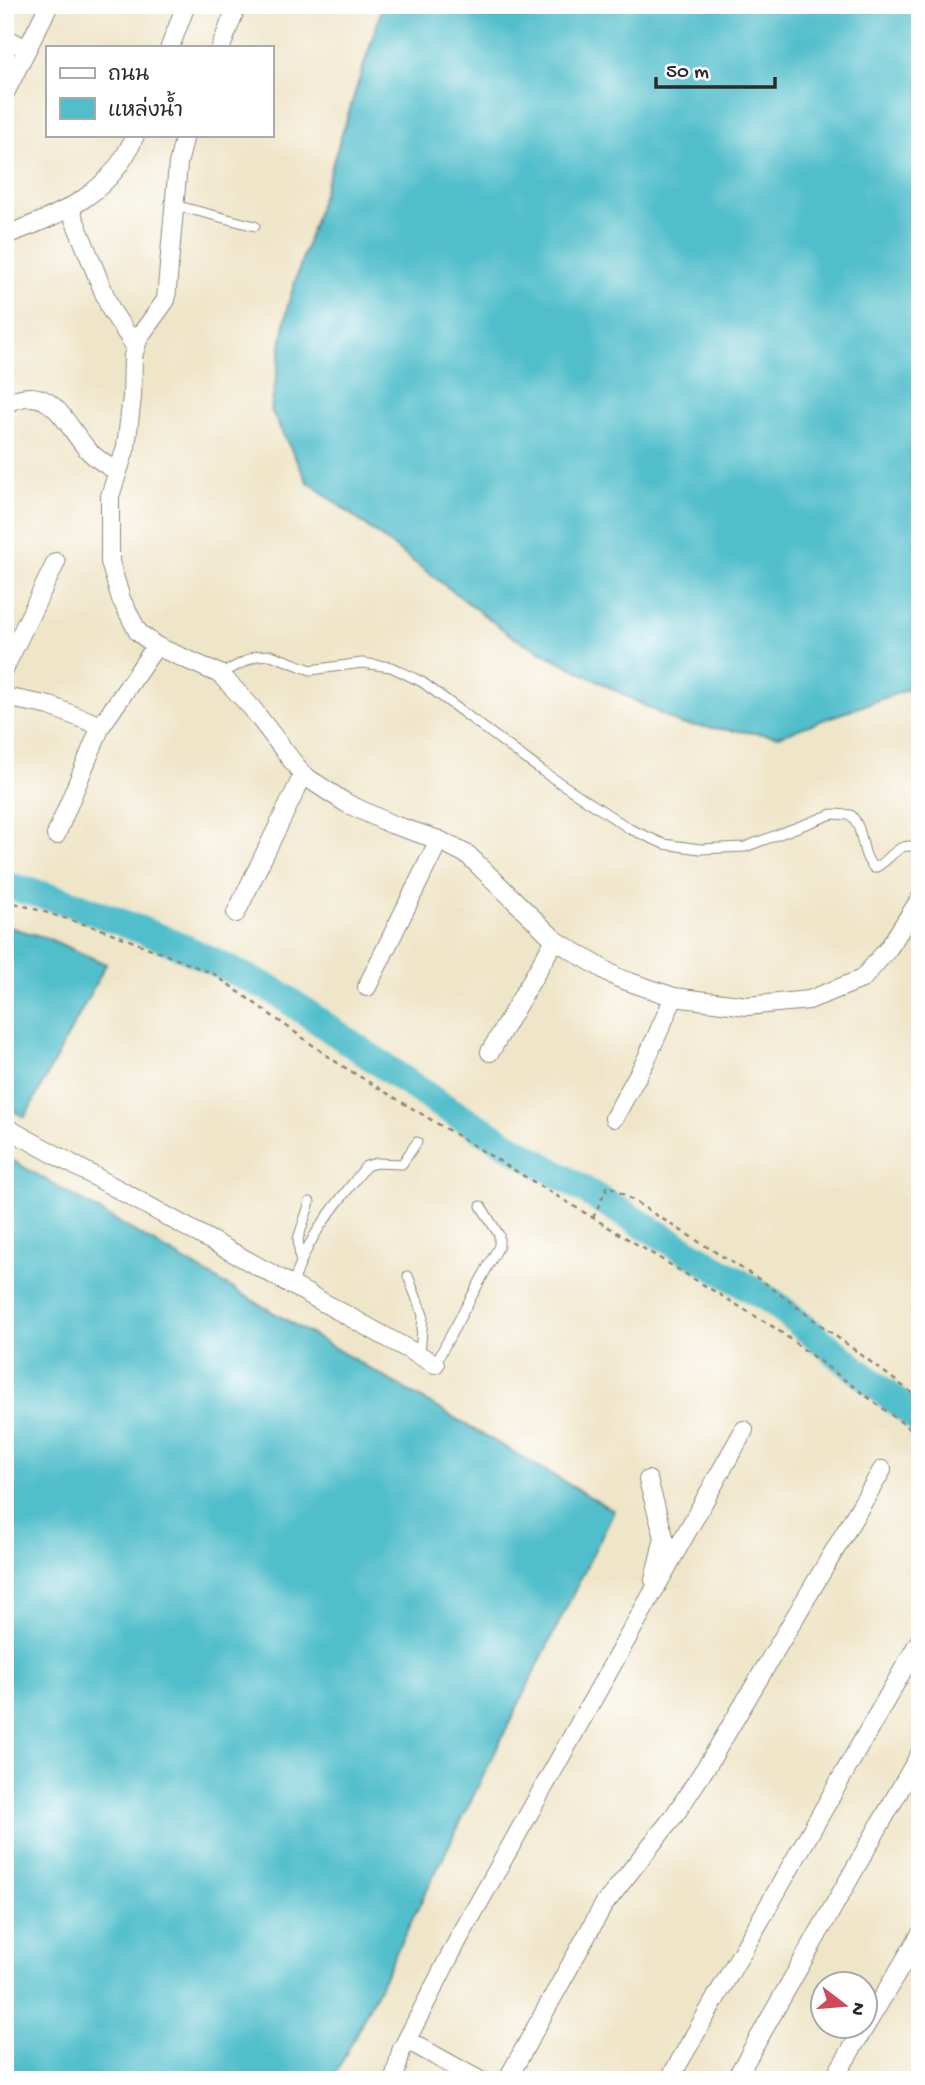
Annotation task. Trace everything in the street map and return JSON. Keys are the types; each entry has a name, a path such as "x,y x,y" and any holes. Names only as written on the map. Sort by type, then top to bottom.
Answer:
{"street":[{"path":"5,93 49,5"},
{"path":"170,46 186,5"},
{"path":"221,46 237,5"},
{"path":"5,38 27,49"},
{"path":"5,235 70,209 104,185 119,166 134,136"},
{"path":"185,136 174,205 166,300 135,346 126,447 110,496 110,562 121,599 138,632 156,646 220,674 251,707 303,775 358,808 391,824 439,840 468,855 555,940 618,978 674,997 747,1006 809,1000 862,979 888,949 920,899"},
{"path":"70,209 111,310 135,346"},
{"path":"5,404 25,397 48,403 71,424 85,447 97,459 118,472"},
{"path":"5,667 56,562"},
{"path":"56,835 101,726 156,646"},
{"path":"5,697 50,706 101,726"},
{"path":"236,913 303,775"},
{"path":"367,987 439,840"},
{"path":"490,1052 555,940"},
{"path":"614,1118 645,1062 674,997"},
{"path":"5,1127 428,1359"},
{"path":"394,2080 407,2040 458,1938 744,1430"},
{"path":"507,2080 603,1906 674,1816 710,1761 881,1470"},
{"path":"648,1480 664,1537 649,1600"},
{"path":"669,2080 920,1640"},
{"path":"735,2080 914,1776 920,1754"},
{"path":"832,2080 920,1935"},
{"path":"407,2040 479,2080"}],"lane":[{"path":"174,205 255,226"},
{"path":"220,674 256,656 271,655 311,670 362,663 391,667 422,682 542,771 630,829 664,844 700,849 745,847 832,814 851,815 860,824 868,863 874,868 881,866 899,848 915,846 920,849"},
{"path":"293,1285 300,1259 317,1228 366,1166 376,1163 402,1164 416,1142"},
{"path":"300,1259 298,1239 310,1202"},
{"path":"428,1359 499,1246 497,1230 481,1206"},
{"path":"408,1276 423,1315 428,1359"}],"path":[{"path":"5,900 104,930 214,974 339,1064 775,1328 920,1436"},
{"path":"593,1218 608,1185 765,1283 920,1399"}],"water":[{"path":"383,5 920,5 920,685 779,736 680,724 513,637 307,481 271,410 288,304"},
{"path":"5,926 47,938 106,964 25,1117 5,1107"},
{"path":"5,1156 614,1511 333,2080 5,2080"}],"waterway":[{"path":"5,885 68,902 170,941 275,991 436,1102 773,1302 920,1421"}]}
